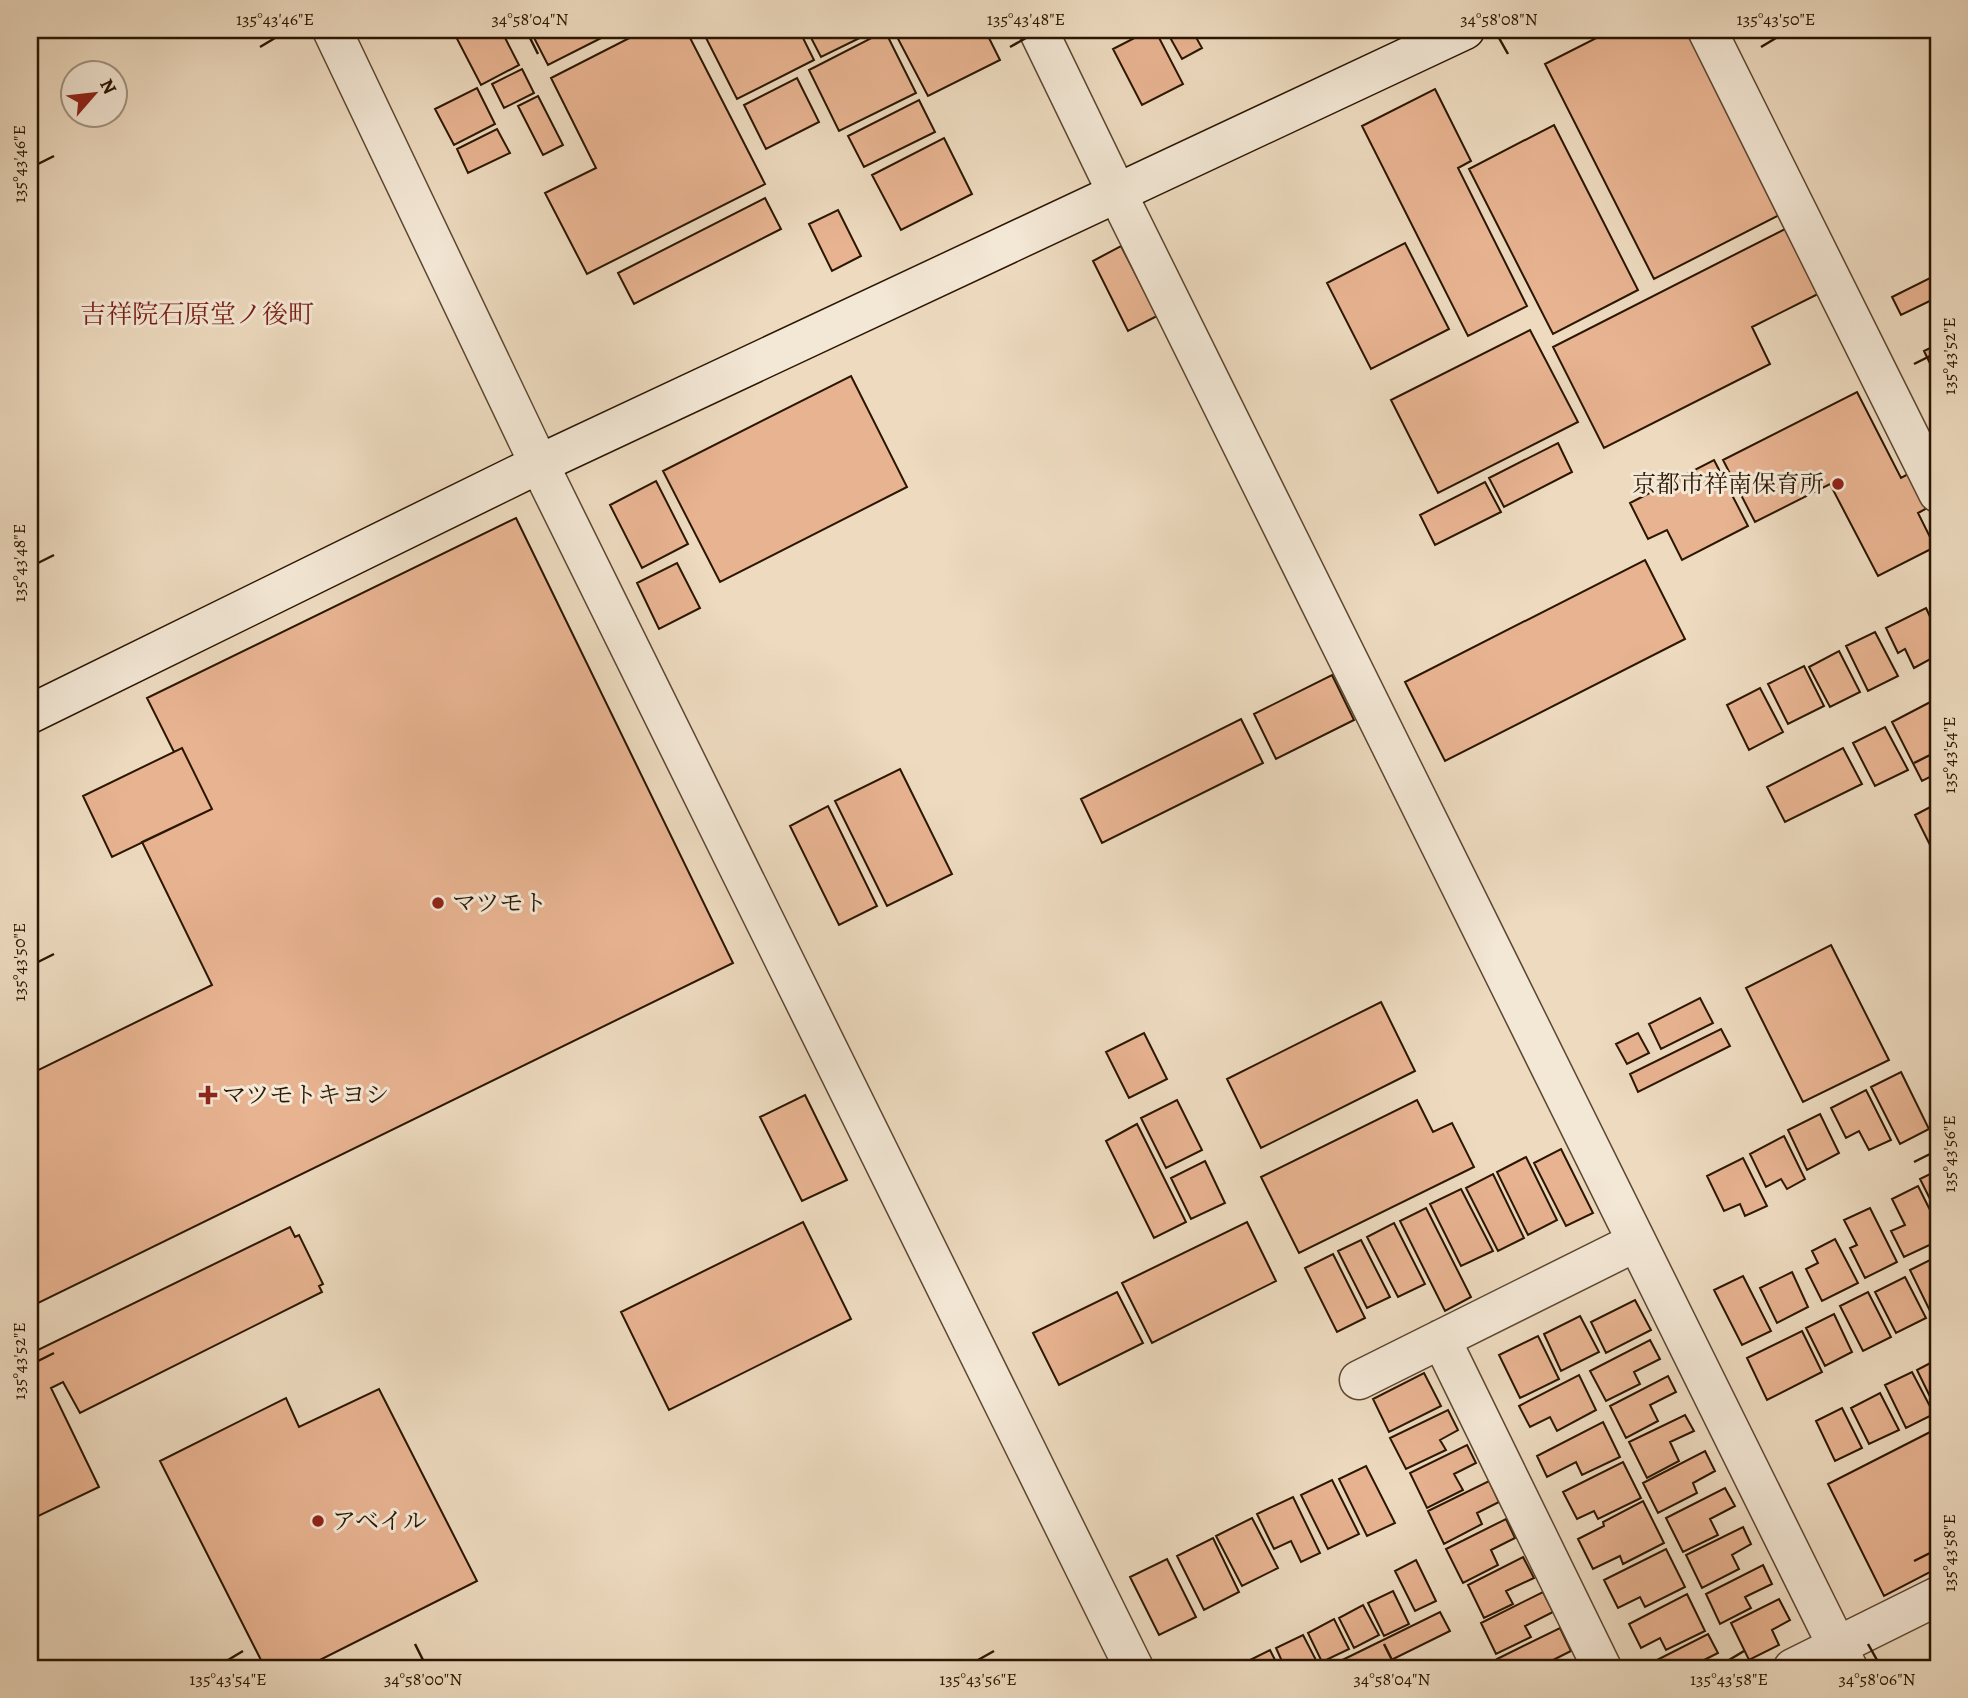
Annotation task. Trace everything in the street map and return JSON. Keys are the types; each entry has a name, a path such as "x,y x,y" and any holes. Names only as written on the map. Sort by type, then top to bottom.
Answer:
{"street":[{"path":"332,30 539,464 1134,1668"},
{"path":"1038,30 1842,1657"},
{"path":"30,714 539,464 1465,30"},
{"path":"1707,30 1938,493"},
{"path":"1359,1380 1636,1242"},
{"path":"1441,1339 1602,1668"},
{"path":"1793,1668 1842,1657 1938,1596"}],"building":[{"path":"460,30 501,30 519,65 481,85 454,33"},
{"path":"530,30 617,30 548,65"},
{"path":"645,30 686,30 765,184 587,274 545,193 596,168 551,78"},
{"path":"702,30 799,30 814,60 737,99"},
{"path":"807,30 876,30 821,57"},
{"path":"906,30 985,30 1000,60 928,96 896,35"},
{"path":"1155,30 1183,84 1142,105 1113,49"},
{"path":"1192,30 1202,48 1182,59 1167,32"},
{"path":"1612,30 1690,30 1783,213 1654,279 1545,64"},
{"path":"885,31 916,93 839,131 809,70"},
{"path":"522,69 534,93 504,108 492,84"},
{"path":"797,78 819,122 766,149 744,105"},
{"path":"477,88 495,124 454,145 435,109"},
{"path":"1435,89 1471,161 1458,168 1527,306 1468,336 1362,126"},
{"path":"538,96 563,145 543,155 518,106"},
{"path":"919,100 935,132 864,167 848,136"},
{"path":"1554,125 1638,290 1553,334 1469,169"},
{"path":"497,129 510,153 468,173 457,149"},
{"path":"944,138 972,194 901,230 872,175"},
{"path":"765,198 781,229 634,304 618,273"},
{"path":"838,210 861,256 832,271 809,224"},
{"path":"1785,229 1818,294 1752,327 1770,364 1604,448 1553,347"},
{"path":"1405,243 1449,329 1371,369 1327,283"},
{"path":"1121,246 1157,316 1128,331 1093,261"},
{"path":"1938,274 1938,297 1901,315 1892,297"},
{"path":"1530,330 1578,422 1438,493 1391,400"},
{"path":"1938,344 1938,380 1924,351"},
{"path":"851,376 907,487 720,582 663,471"},
{"path":"1857,392 1901,478 1912,472 1929,507 1918,513 1935,547 1878,576 1830,484 1755,522 1723,460"},
{"path":"1558,443 1572,472 1504,507 1489,478"},
{"path":"1714,460 1748,526 1682,560 1667,530 1648,539 1630,503"},
{"path":"656,481 688,544 642,568 610,505"},
{"path":"1485,482 1501,512 1435,545 1420,515"},
{"name":"マツモト","path":"516,518 733,963 30,1307 30,1074 212,985 142,842 212,809 182,748 174,752 147,698"},
{"path":"1645,560 1685,639 1445,761 1405,682"},
{"path":"677,563 700,608 659,629 637,583"},
{"path":"1938,598 1938,618 1930,602"},
{"path":"1926,608 1938,634 1938,655 1914,668 1905,649 1898,653 1886,628"},
{"path":"1875,632 1898,676 1868,691 1846,646"},
{"path":"1839,651 1860,692 1830,707 1809,667"},
{"path":"1804,666 1824,706 1788,724 1768,684"},
{"path":"1332,675 1354,720 1276,759 1254,714"},
{"path":"1760,688 1783,732 1749,750 1727,705"},
{"path":"1938,698 1938,773 1922,781 1892,722"},
{"path":"1241,719 1263,763 1102,843 1081,799"},
{"path":"1885,727 1908,770 1875,786 1853,743"},
{"path":"182,748 212,809 112,857 83,796"},
{"path":"1843,748 1862,784 1785,822 1767,787"},
{"path":"900,769 952,874 887,906 835,801"},
{"path":"1938,803 1938,861 1915,815"},
{"path":"828,806 877,906 839,925 790,826"},
{"path":"1831,945 1889,1060 1803,1102 1746,988"},
{"path":"1700,998 1713,1023 1661,1049 1649,1024"},
{"path":"1381,1002 1415,1071 1261,1148 1227,1079"},
{"path":"1721,1029 1730,1046 1638,1092 1630,1074"},
{"path":"1144,1033 1167,1079 1129,1098 1106,1052"},
{"path":"1638,1033 1649,1053 1627,1064 1616,1044"},
{"path":"1901,1072 1929,1129 1900,1144 1871,1087"},
{"path":"1866,1090 1891,1140 1869,1150 1859,1131 1846,1138 1831,1108"},
{"path":"805,1095 847,1180 802,1201 760,1117"},
{"path":"1177,1100 1202,1150 1166,1168 1141,1118"},
{"path":"1417,1100 1433,1132 1452,1123 1474,1167 1299,1253 1261,1177"},
{"path":"1820,1114 1839,1153 1807,1170 1788,1130"},
{"path":"1137,1124 1186,1222 1154,1238 1106,1141"},
{"path":"1784,1136 1805,1179 1787,1189 1781,1179 1766,1187 1750,1154"},
{"path":"1561,1149 1593,1213 1566,1226 1534,1163"},
{"path":"1526,1157 1557,1220 1528,1235 1497,1172"},
{"path":"1743,1158 1767,1206 1745,1216 1740,1204 1724,1211 1707,1176"},
{"path":"1205,1161 1225,1203 1191,1219 1171,1178"},
{"path":"1938,1170 1938,1215 1920,1179"},
{"path":"1493,1174 1524,1238 1498,1251 1466,1188"},
{"path":"1918,1186 1938,1226 1938,1241 1904,1257 1891,1231 1905,1225 1892,1199"},
{"path":"1461,1189 1493,1251 1461,1266 1430,1204"},
{"path":"1426,1208 1471,1297 1445,1311 1400,1221"},
{"path":"1870,1208 1897,1262 1865,1278 1850,1248 1857,1245 1844,1220"},
{"path":"803,1222 851,1319 669,1410 621,1312"},
{"path":"1247,1222 1276,1281 1152,1343 1122,1283"},
{"path":"1394,1223 1425,1284 1398,1297 1367,1237"},
{"path":"290,1227 295,1237 299,1235 323,1284 319,1286 322,1292 80,1413 63,1382 51,1388 99,1487 30,1520 30,1344 34,1352"},
{"path":"1835,1239 1858,1283 1822,1301 1806,1269 1818,1263 1812,1251"},
{"path":"1361,1240 1390,1297 1367,1308 1338,1251"},
{"path":"1333,1254 1365,1318 1337,1332 1305,1268"},
{"path":"1938,1256 1938,1310 1931,1313 1910,1270"},
{"path":"1792,1272 1808,1307 1777,1323 1760,1288"},
{"path":"1743,1276 1771,1331 1742,1345 1714,1290"},
{"path":"1905,1277 1926,1318 1896,1333 1875,1292"},
{"path":"1117,1292 1143,1343 1059,1385 1033,1333"},
{"path":"1868,1292 1891,1337 1863,1351 1840,1306"},
{"path":"1635,1300 1651,1330 1606,1353 1591,1322"},
{"path":"1834,1314 1852,1352 1825,1366 1806,1328"},
{"path":"1580,1316 1599,1352 1561,1371 1544,1334"},
{"path":"1802,1331 1822,1372 1767,1400 1747,1358"},
{"path":"1538,1336 1559,1379 1520,1398 1499,1355"},
{"path":"1650,1340 1660,1359 1634,1372 1640,1384 1606,1401 1590,1371"},
{"path":"1938,1359 1938,1413 1917,1370"},
{"path":"1912,1372 1934,1414 1906,1428 1885,1385"},
{"path":"1424,1373 1441,1406 1389,1432 1373,1399"},
{"path":"1579,1375 1596,1410 1557,1431 1550,1417 1530,1427 1519,1406"},
{"path":"1668,1376 1676,1392 1650,1405 1658,1421 1626,1438 1610,1406"},
{"name":"アベイル","path":"379,1389 477,1581 304,1668 265,1668 160,1461 286,1398 299,1427"},
{"path":"1880,1393 1899,1430 1869,1444 1851,1408"},
{"path":"1842,1408 1862,1448 1835,1461 1816,1421"},
{"path":"1448,1410 1458,1430 1440,1440 1446,1450 1406,1469 1390,1438"},
{"path":"1685,1415 1694,1431 1670,1442 1679,1461 1647,1478 1629,1442"},
{"path":"1603,1422 1620,1457 1582,1475 1576,1462 1547,1477 1537,1456"},
{"path":"1938,1428 1938,1568 1884,1596 1828,1484"},
{"path":"1467,1445 1476,1463 1454,1474 1463,1490 1427,1508 1410,1473"},
{"path":"1705,1451 1715,1471 1693,1483 1697,1493 1658,1513 1643,1483"},
{"path":"1623,1462 1641,1498 1598,1519 1594,1511 1577,1519 1563,1492"},
{"path":"1366,1466 1395,1523 1367,1536 1339,1479"},
{"path":"1332,1480 1359,1534 1328,1549 1301,1495"},
{"path":"1489,1481 1499,1502 1477,1513 1482,1524 1444,1544 1428,1511"},
{"path":"1725,1488 1735,1506 1710,1519 1718,1535 1683,1552 1666,1518"},
{"path":"1293,1497 1320,1553 1301,1562 1291,1541 1274,1549 1257,1514"},
{"path":"1643,1501 1664,1543 1623,1564 1620,1556 1593,1569 1578,1539"},
{"path":"1252,1518 1278,1568 1242,1586 1216,1536"},
{"path":"1506,1519 1515,1538 1491,1550 1498,1565 1463,1583 1446,1549"},
{"path":"1743,1527 1751,1544 1732,1555 1739,1569 1702,1588 1686,1555"},
{"path":"1213,1538 1239,1592 1204,1610 1177,1556"},
{"path":"1666,1549 1685,1587 1645,1607 1640,1597 1618,1608 1604,1580"},
{"path":"1523,1557 1534,1578 1506,1591 1513,1604 1484,1618 1468,1585"},
{"path":"1167,1559 1196,1617 1159,1635 1130,1577"},
{"path":"1416,1560 1436,1601 1415,1611 1395,1571"},
{"path":"1763,1565 1772,1584 1745,1597 1751,1608 1720,1624 1706,1594"},
{"path":"1393,1591 1409,1624 1384,1636 1368,1603"},
{"path":"1543,1592 1553,1612 1525,1626 1531,1637 1496,1654 1481,1623"},
{"path":"1687,1594 1705,1631 1666,1650 1660,1638 1641,1648 1629,1624"},
{"path":"1779,1599 1790,1620 1772,1630 1779,1645 1749,1660 1731,1623"},
{"path":"1363,1605 1379,1635 1354,1648 1339,1618"},
{"path":"1440,1612 1450,1631 1375,1668 1326,1668"},
{"path":"1334,1619 1349,1649 1322,1662 1308,1633"},
{"path":"1560,1628 1571,1651 1543,1665 1544,1668 1502,1668 1497,1659"},
{"path":"1708,1634 1718,1653 1700,1662 1703,1668 1659,1668 1655,1661"},
{"path":"1303,1635 1317,1662 1305,1668 1285,1668 1276,1648"},
{"path":"1270,1650 1279,1668 1249,1668 1246,1662"}],"place":[{"name":"京都市祥南保育所","path":"1838,484"},
{"name":"マツモト","path":"438,903"},
{"name":"マツモトキヨシ","path":"208,1095"},
{"name":"アベイル","path":"318,1521"}],"district":[{"name":"吉祥院石原堂ノ後町","path":"197,314"}]}
